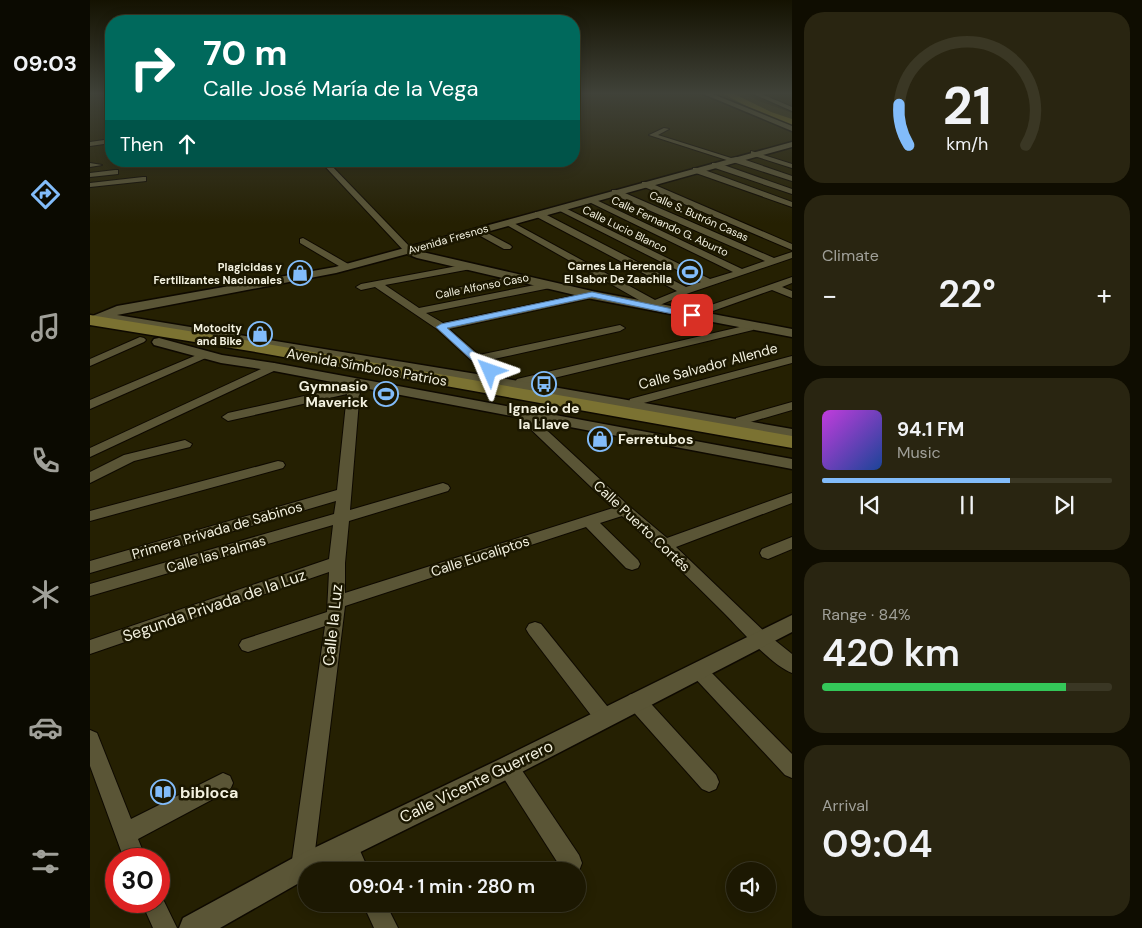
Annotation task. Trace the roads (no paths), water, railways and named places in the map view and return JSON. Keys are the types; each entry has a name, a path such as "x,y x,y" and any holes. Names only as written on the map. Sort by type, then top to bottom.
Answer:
{"main road":[{"name":"Avenida Símbolos Patrios","path":"92,321 149,341 219,349 792,452"},
{"name":"Avenida Símbolos Patrios","path":"92,321 243,341 792,442"}],"street":[{"path":"653,136 792,179"},
{"path":"90,144 105,142"},
{"name":"Avenida Fresnos","path":"92,321 121,309 347,267 792,144"},
{"path":"754,154 792,166"},
{"path":"715,165 792,192"},
{"path":"329,167 408,250 417,255 592,295 792,333"},
{"path":"696,170 792,205"},
{"path":"90,175 123,172"},
{"path":"90,185 143,179"},
{"path":"645,184 792,247"},
{"name":"Calle S. Butrón Casas","path":"615,192 774,261"},
{"name":"Calle Fernando G. Aburto","path":"589,200 742,272"},
{"name":"Calle Lucio Blanco","path":"558,208 710,283"},
{"path":"538,214 685,291"},
{"path":"507,223 652,305"},
{"path":"478,231 508,247"},
{"path":"303,241 347,267"},
{"path":"652,305 685,291 792,255"},
{"path":"360,287 468,267"},
{"path":"442,294 518,278"},
{"path":"692,315 792,280"},
{"path":"376,284 441,327 502,382"},
{"name":"Calle Alfonso Caso","path":"419,312 550,285"},
{"path":"773,287 792,295"},
{"path":"441,327 592,295"},
{"path":"519,385 521,382 749,328 750,325"},
{"path":"477,359 620,328"},
{"path":"90,363 149,341"},
{"name":"Avenida Símbolos Patrios","path":"149,341 221,359 274,367 356,386 792,464"},
{"name":"Avenida Símbolos Patrios","path":"243,341 502,382 792,434"},
{"path":"90,405 204,354"},
{"name":"Calle Salvador Allende","path":"634,405 634,402 792,359"},
{"path":"90,453 274,367"},
{"path":"228,417 356,386"},
{"name":"Calle la Luz","path":"303,862 336,609 337,563 356,386"},
{"path":"741,424 741,421 792,406"},
{"name":"Calle Puerto Cortés","path":"523,415 664,545 761,639 792,665"},
{"path":"90,478 129,458 185,444"},
{"path":"90,516 278,465"},
{"name":"Calle las Palmas","path":"90,590 442,488"},
{"name":"Primera Privada de Sabinos","path":"90,566 344,493"},
{"path":"664,545 792,498"},
{"name":"Calle Eucaliptos","path":"248,646 336,609 624,510"},
{"path":"589,521 632,564"},
{"path":"768,553 792,543"},
{"name":"Segunda Privada de la Luz","path":"90,647 337,563"},
{"name":"Calle Vicente Guerrero","path":"312,862 508,767 792,623"},
{"path":"535,629 604,717"},
{"path":"698,670 792,768"},
{"path":"636,701 709,782"},
{"path":"90,739 131,848"},
{"path":"508,767 570,862"},
{"path":"125,834 223,783"},
{"path":"346,845 354,862"},
{"name":"Calle Vicente Guerrero","path":"193,928 298,869"},
{"path":"378,912 386,928"},
{"path":"157,913 164,928"}],"place":[{"name":"Carnes La Herencia El Sabor De Zaachila","path":"690,272"},
{"name":"Plagicidas y Fertilizantes Nacionales","path":"300,273"},
{"name":"Motocity and Bike","path":"260,334"},
{"name":"Ignacio de la Llave","path":"544,384"},
{"name":"Gymnasio Maverick","path":"386,394"},
{"name":"Ferretubos","path":"600,439"},
{"name":"bibloca","path":"163,792"}]}
